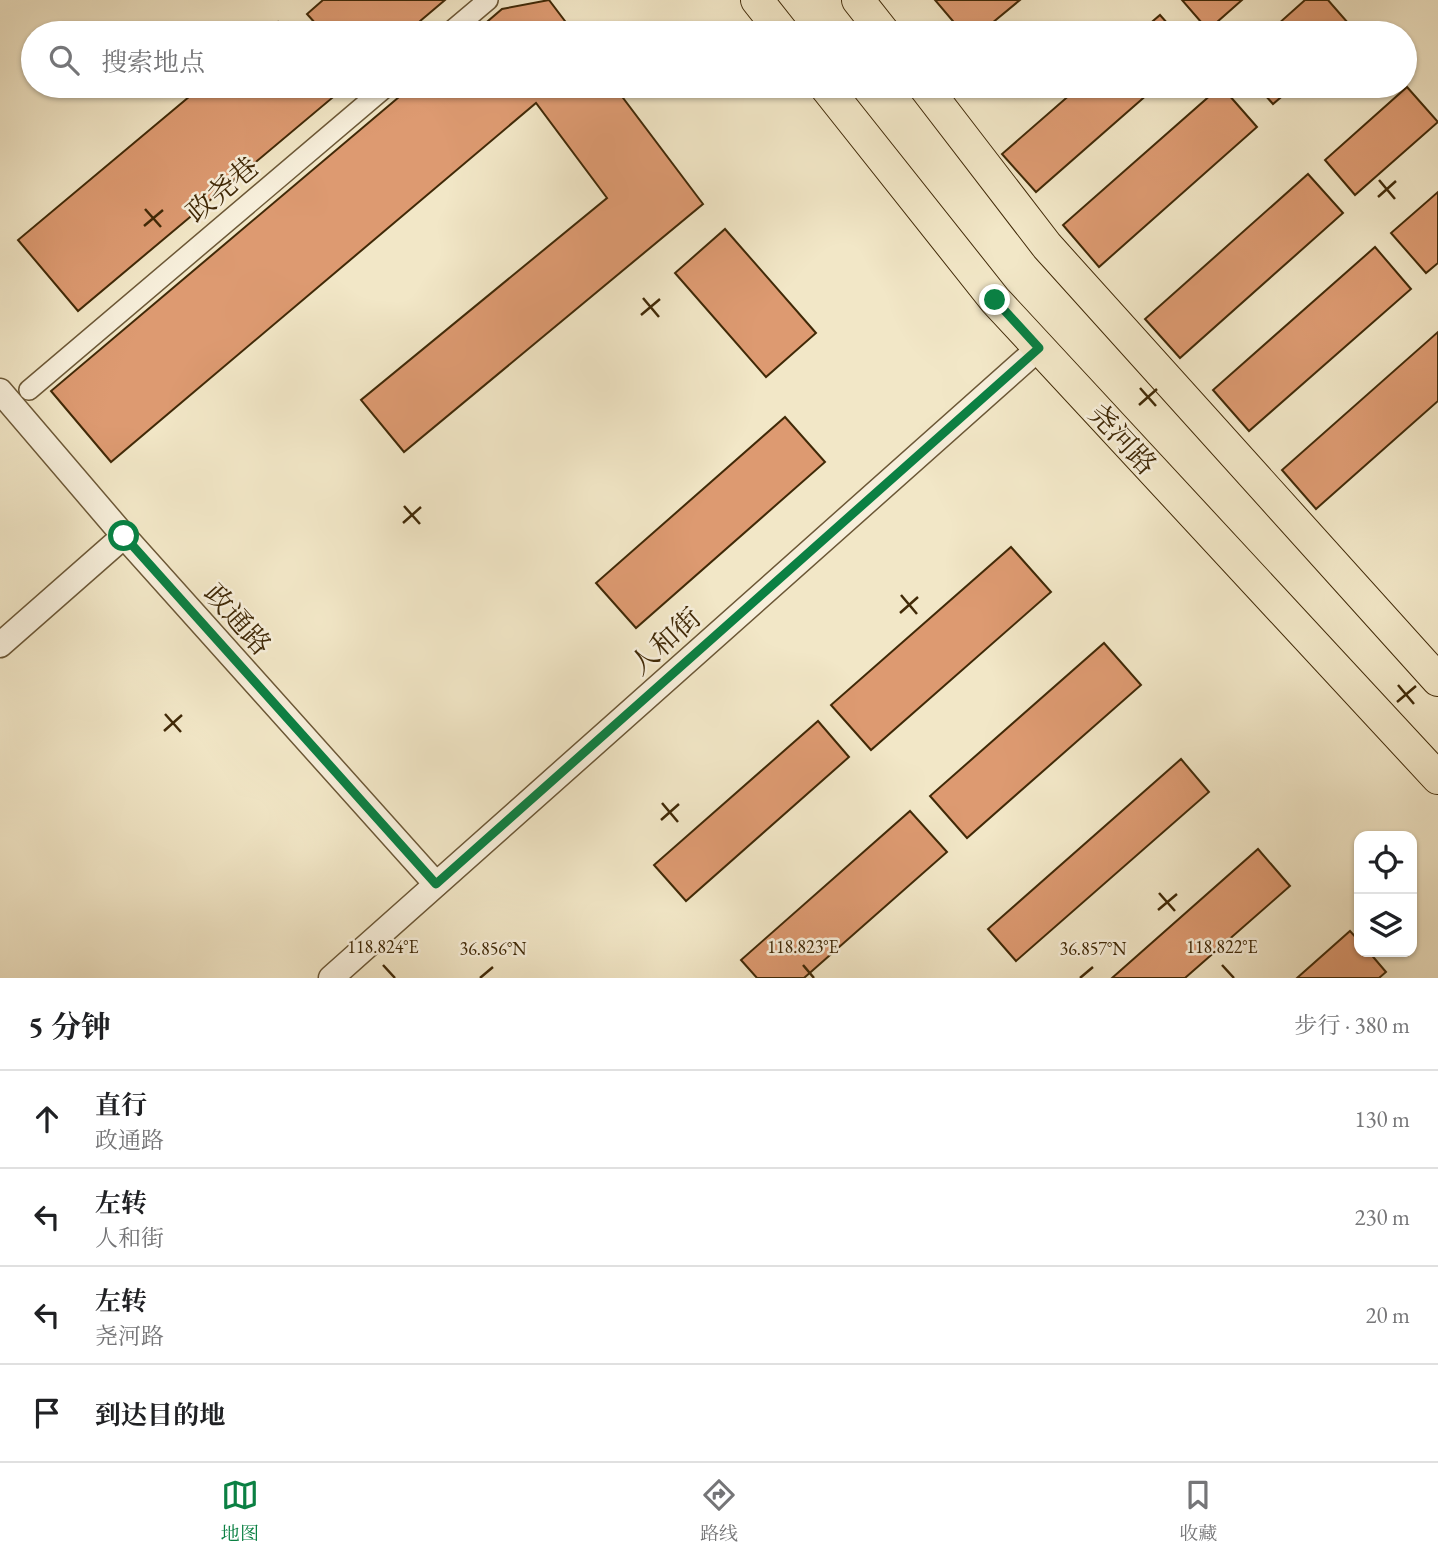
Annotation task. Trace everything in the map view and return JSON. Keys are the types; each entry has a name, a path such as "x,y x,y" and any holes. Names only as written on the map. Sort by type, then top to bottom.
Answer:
{"main road":[{"path":"757,0 774,21"},
{"path":"858,0 875,21"},
{"name":"尧河路","path":"835,98 995,300 1438,778"},
{"path":"933,98 1047,246 1438,680"}],"street":[{"path":"463,21 488,0"},
{"name":"政尧巷","path":"29,390 373,98"},
{"name":"人和街","path":"331,978 1039,348"},
{"name":"政通路","path":"0,391 124,536 436,884"},
{"path":"0,645 124,536"}],"building":[{"path":"323,0 445,0 420,21 313,21 307,14"},
{"path":"549,0 565,21 488,21 502,9"},
{"path":"935,0 1020,0 995,21 953,21"},
{"path":"1182,0 1242,0 1218,21 1200,21"},
{"path":"1305,0 1328,0 1346,21 1281,21"},
{"path":"1160,15 1165,21 1153,21"},
{"path":"188,98 332,98 78,311 18,240"},
{"path":"398,98 623,98 703,204 404,452 361,400 607,198 536,103 111,462 51,391"},
{"path":"1066,98 1143,98 1036,192 1002,154"},
{"path":"1207,98 1232,98 1257,127 1099,267 1063,225"},
{"path":"1268,98 1280,98 1273,104"},
{"path":"1395,98 1417,98 1438,122 1355,195 1325,160"},
{"path":"1308,174 1343,213 1180,358 1145,319"},
{"path":"1438,192 1438,263 1426,273 1391,233"},
{"path":"725,229 816,333 766,377 675,273"},
{"path":"1375,247 1411,289 1249,431 1213,390"},
{"path":"1438,332 1438,401 1316,509 1282,470"},
{"path":"785,417 825,462 636,628 596,583"},
{"path":"1011,547 1051,592 871,750 831,705"},
{"path":"1104,643 1141,685 967,838 930,796"},
{"path":"818,721 849,757 686,901 654,865"},
{"path":"1181,759 1209,792 1016,961 988,929"},
{"path":"910,811 947,852 804,978 757,978 741,960"},
{"path":"1258,849 1290,886 1185,978 1112,978"},
{"path":"1350,931 1354,935 1354,957 1373,957 1386,972 1379,978 1297,978"}],"route":[{"path":"124,536 436,884 1039,348 995,300"}]}
